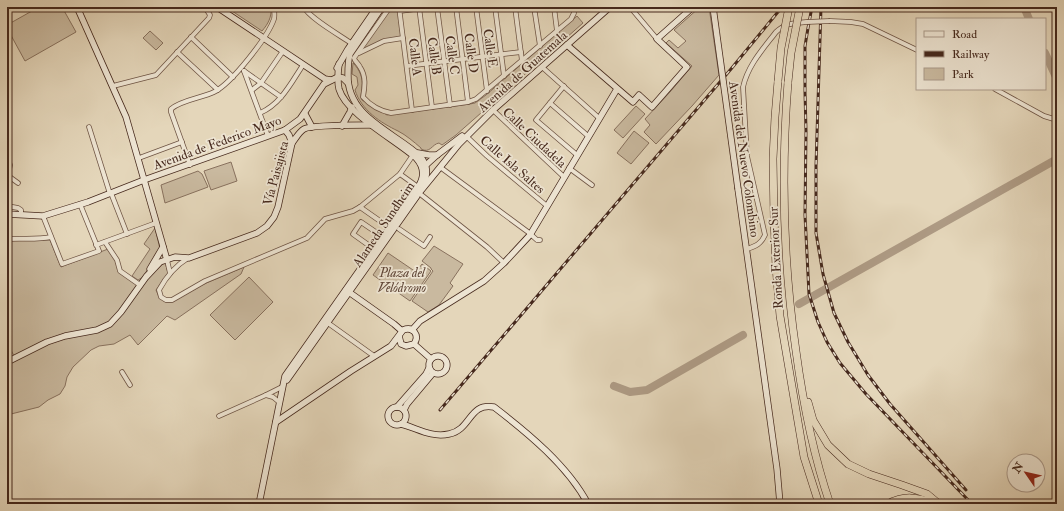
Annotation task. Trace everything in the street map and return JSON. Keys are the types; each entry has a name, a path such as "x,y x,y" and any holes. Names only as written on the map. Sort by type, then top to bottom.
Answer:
{"highway":[{"name":"Ronda Exterior Sur","path":"789,7 781,48 774,131 774,218 776,267 780,316 804,457 819,504"},
{"name":"Ronda Exterior Sur","path":"800,7 791,53 784,145 786,268 801,391 815,455 830,504"},
{"path":"797,359 813,420 828,445 848,464 869,474 927,494 938,504"},
{"path":"888,504 911,497 938,504"}],"street":[{"path":"77,7 126,117 139,158 170,273"},
{"path":"113,86 156,75 209,18 210,15 204,7"},
{"path":"217,7 325,80 331,80 338,77 343,78 348,83"},
{"path":"190,165 171,112 172,109 218,90 242,70 269,30 274,18 274,7"},
{"path":"304,7 305,10 351,43"},
{"name":"Avenida de Federico Mayo","path":"43,216 190,165 285,130 292,126 304,114 324,84 331,80 351,43 377,7"},
{"path":"382,7 350,54 348,63 348,83 354,101 359,109 415,154 419,162 424,166 462,136 466,136"},
{"path":"390,7 354,60 363,71 365,85 363,97 386,112 392,113 450,105 476,99 571,19 574,12 573,7"},
{"path":"400,9 430,7"},
{"name":"Calle C","path":"437,7 450,105"},
{"name":"Calle D","path":"456,7 468,102"},
{"name":"Calle E","path":"476,7 487,91"},
{"path":"495,7 504,76"},
{"path":"515,7 522,61"},
{"path":"534,7 540,46"},
{"path":"554,7 557,31"},
{"name":"Avenida de Guatemala","path":"466,136 493,110 610,7"},
{"path":"567,45 616,89 633,102 639,95 652,107 687,67 657,39 630,7"},
{"path":"657,39 692,7"},
{"name":"Avenida del Nuevo Colombino","path":"713,7 776,461 780,504"},
{"name":"Calle B","path":"419,8 432,107"},
{"name":"Calle A","path":"400,9 412,110"},
{"path":"747,249 762,241 765,235 748,156 743,86 750,68 776,32 781,27 789,24 830,21 851,22 862,24 916,50"},
{"path":"191,37 233,77"},
{"path":"358,54 384,41 403,38"},
{"path":"252,90 261,83 283,51"},
{"path":"177,52 218,90"},
{"path":"407,66 521,52"},
{"path":"339,64 338,88 352,109 372,125 415,154 437,155"},
{"path":"260,113 270,109 281,97 303,65"},
{"path":"542,67 599,118"},
{"path":"242,70 281,97"},
{"path":"242,70 252,90 268,136"},
{"path":"564,86 536,120 577,155"},
{"path":"412,330 420,321 484,281 504,263 530,235 616,89"},
{"path":"997,90 1044,116 1057,120"},
{"path":"7,94 9,97 7,102"},
{"path":"342,126 352,109 354,101"},
{"path":"550,103 588,136"},
{"name":"Calle Ciudadela","path":"493,110 564,178"},
{"path":"304,114 312,127 372,125"},
{"path":"89,127 110,193 127,234"},
{"name":"Vía Paisajista","path":"167,260 175,258 189,258 257,233 266,226 274,217 278,208 292,143 305,128 312,127"},
{"path":"285,130 289,134 292,143"},
{"path":"419,190 466,136"},
{"name":"Calle Isla Saltes","path":"466,136 487,156 548,206"},
{"path":"139,158 182,142"},
{"path":"189,258 170,273 159,290 161,296 166,300 172,300 205,281 307,238 325,219 360,207 400,174 415,154"},
{"path":"7,156 10,165 7,175 18,183"},
{"name":"Alameda Sundheim","path":"259,504 285,376 419,190 427,176 424,166"},
{"path":"440,167 530,235 537,240 540,240"},
{"path":"569,168 592,185"},
{"path":"400,174 482,242 504,263"},
{"name":"Alameda Sundheim","path":"282,387 328,323 374,249 419,190"},
{"path":"7,214 43,216 62,264 98,251 80,204"},
{"path":"7,206 21,210 18,215"},
{"path":"360,207 390,228"},
{"path":"374,249 353,234 361,222 383,237"},
{"path":"96,245 156,223"},
{"path":"399,229 424,246 430,238"},
{"path":"7,239 51,237"},
{"path":"105,242 117,260 120,271 140,285"},
{"path":"146,277 163,247"},
{"path":"7,362 47,342 65,336 97,330 110,324 122,312 146,277 160,262 167,260"},
{"path":"347,291 394,324 400,334 400,341 404,346"},
{"path":"328,323 374,356"},
{"path":"276,422 374,356 392,346 400,334 406,329 412,330 417,336 414,344 409,346 392,346"},
{"path":"414,344 431,359"},
{"path":"439,357 445,360 446,369 442,373 438,374 431,371 429,365 431,359 439,357"},
{"path":"431,371 426,374 397,407 390,411 389,418 394,424 401,424 435,435 455,433 462,428 476,410 481,407 494,407 554,459 568,475 588,504"},
{"path":"414,428 406,418 404,410 431,371"},
{"path":"122,372 130,385"},
{"path":"219,416 282,387"},
{"path":"266,395 273,397 279,402"},
{"path":"397,407 404,410"},
{"path":"401,424 406,418"}],"green space":[{"path":"39,7 62,7 76,32 25,61 7,28 7,25"},
{"path":"226,7 271,7 271,14 268,23 262,31"},
{"path":"391,7 398,7 402,37 381,40 363,50 362,49"},
{"path":"700,7 709,7 719,75 656,144 644,132 650,125 645,119 692,66 666,43 669,40 678,48 686,41 674,30"},
{"path":"577,16 583,23 456,135 442,145 439,143 429,150 421,149 407,137 372,115 362,104 355,90 358,85 357,77 352,74 353,63 358,68 361,77 362,100 387,115 475,103"},
{"path":"150,31 163,43 156,50 143,38"},
{"path":"636,106 645,114 623,138 614,130"},
{"path":"634,131 649,143 631,164 617,153"},
{"path":"231,162 237,181 211,190 204,171"},
{"path":"198,171 202,174 208,187 165,203 161,185"},
{"path":"155,228 160,249 143,277 138,280 132,276 150,249 144,244"},
{"path":"50,240 61,267 108,249 115,260 119,272 138,286 109,323 96,329 65,334 14,356 7,342 7,241"},
{"path":"434,246 463,264 450,283 453,286 439,305 428,312 412,301 433,271 422,261"},
{"name":"Plaza del Velódromo","path":"388,253 416,272 422,264 431,271 410,301 373,275"},
{"path":"165,262 168,273 156,290 159,297 165,302 172,302 204,284 244,267 241,274 175,320 167,316 138,345 130,335 114,344 99,346 91,350 73,367 60,394 48,400 39,407 7,415 7,364 47,344 111,326 148,277"},
{"path":"249,277 273,302 235,340 210,315"}],"waterway":[{"path":"1024,7 1029,18"},
{"path":"1046,55 1057,79"},
{"path":"799,304 1057,159"},
{"path":"614,386 630,392 647,390 743,335"}],"railway":[{"path":"440,410 731,69 782,7"},
{"path":"812,7 805,46 805,215 809,294 818,322 827,342 840,363 866,394 972,504"},
{"path":"821,7 816,166 816,233 823,274 834,313 848,342 868,375 890,404 966,490"}]}
